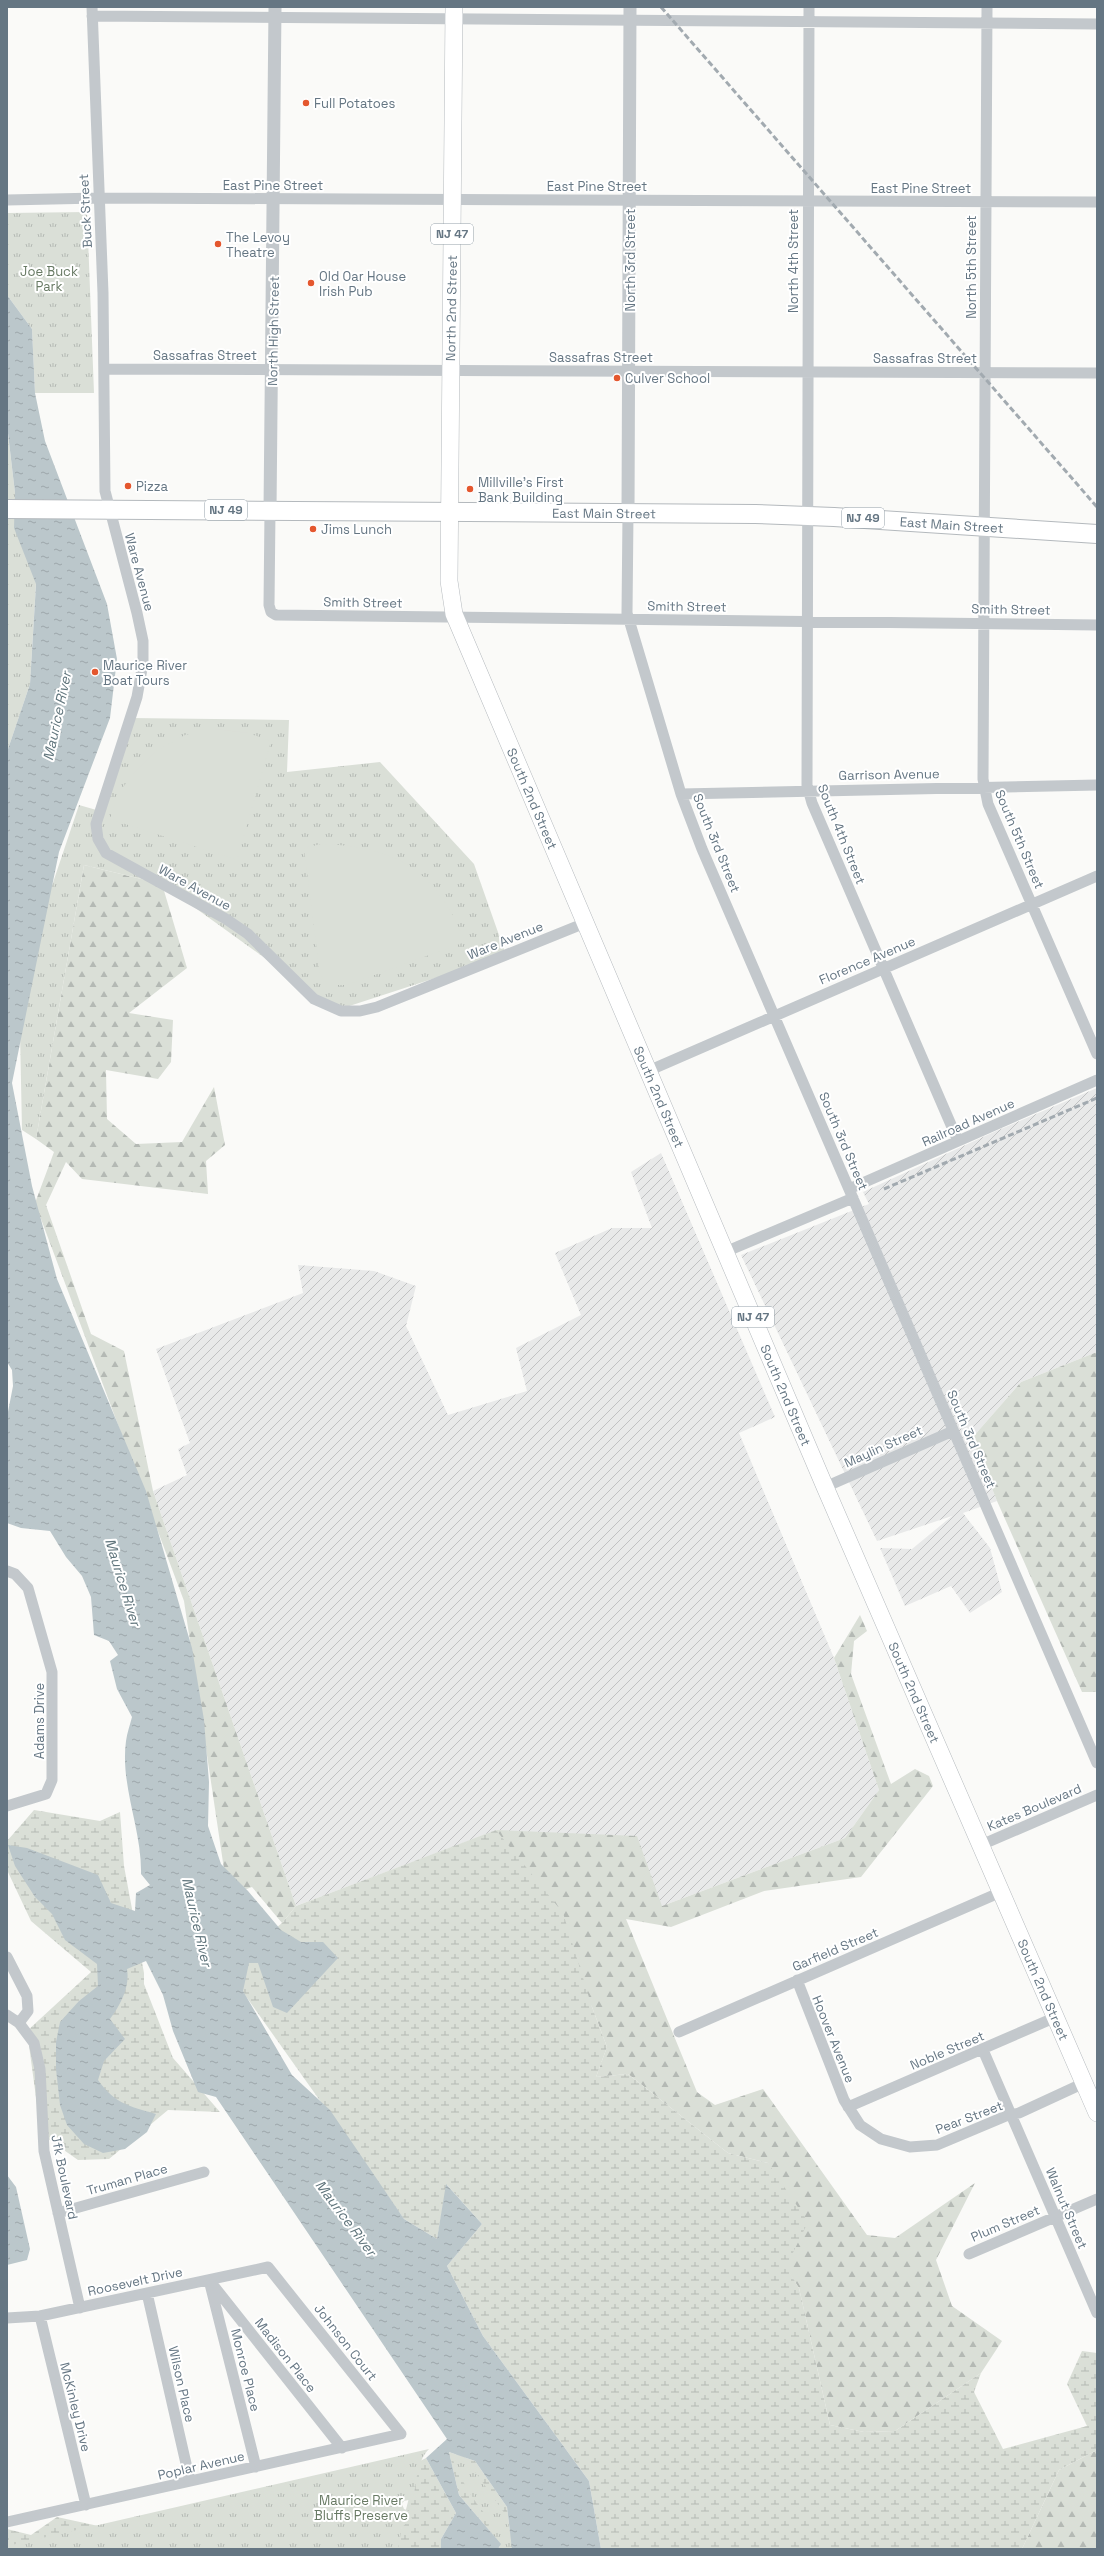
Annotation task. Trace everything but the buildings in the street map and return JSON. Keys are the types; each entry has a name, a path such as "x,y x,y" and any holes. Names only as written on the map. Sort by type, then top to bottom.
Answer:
{"highway":[{"name":"NJ 49","path":"7,509 110,510"},
{"name":"East Main Street","path":"110,510 808,516 1097,534"}],"main road":[{"name":"North 2nd Street","path":"450,512 454,13"},
{"name":"South 2nd Street","path":"450,512 449,581 451,603 456,618 825,1487 1097,2113"}],"street":[{"name":"North 3rd Street","path":"628,514 631,200 630,7"},
{"name":"North 4th Street","path":"808,516 807,202 810,7"},
{"name":"North 5th Street","path":"984,526 987,7"},
{"path":"92,11 454,13 631,20 1097,24"},
{"name":"Buck Street","path":"92,11 104,369 104,482 110,510"},
{"name":"North High Street","path":"270,511 276,12"},
{"name":"East Pine Street","path":"7,200 98,198 1097,202"},
{"name":"Sassafras Street","path":"104,369 1097,373"},
{"name":"Ware Avenue","path":"110,510 143,641 144,663 137,697 96,824 98,839 106,853 226,919 248,934 314,999 341,1011 360,1011 377,1007 585,923"},
{"name":"Smith Street","path":"270,511 269,605 271,612 276,615 340,614 456,618 1097,625"},
{"name":"South 3rd Street","path":"628,514 627,592 629,619 681,794 702,849 1097,1763"},
{"name":"South 4th Street","path":"808,516 808,790 958,1141"},
{"name":"South 5th Street","path":"984,526 984,786 988,804 1097,1054"},
{"name":"Garrison Avenue","path":"681,794 984,786 1097,785"},
{"name":"Florence Avenue","path":"648,1071 1097,876"},
{"name":"Railroad Avenue","path":"725,1252 851,1194 958,1141 1097,1080"},
{"name":"Maylin Street","path":"825,1487 953,1431"},
{"name":"Adams Drive","path":"7,1572 15,1574 28,1588 52,1672 54,1697 52,1780 46,1794 7,1806"},
{"name":"Kates Boulevard","path":"981,1845 1097,1795"},
{"name":"Garfield Street","path":"679,2032 1001,1892"},
{"path":"7,1957 27,1996 28,2011 19,2023"},
{"name":"Hoover Avenue","path":"796,1980 803,2002 848,2107"},
{"name":"Jfk Boulevard","path":"7,2015 19,2023 34,2044 40,2070 44,2151 80,2308"},
{"name":"Noble Street","path":"848,2107 983,2050 1056,2017"},
{"name":"Walnut Street","path":"983,2050 1097,2313"},
{"name":"Pear Street","path":"848,2107 860,2124 871,2133 900,2145 910,2147 937,2145 1012,2115 1084,2083"},
{"name":"Truman Place","path":"58,2213 204,2172"},
{"name":"Plum Street","path":"969,2254 1097,2199"},
{"name":"Roosevelt Drive","path":"7,2318 40,2316 268,2267"},
{"name":"Johnson Court","path":"268,2267 401,2434"},
{"name":"Madison Place","path":"209,2280 342,2448"},
{"name":"Monroe Place","path":"209,2280 256,2467"},
{"name":"Wilson Place","path":"147,2293 190,2482"},
{"name":"McKinley Drive","path":"40,2316 86,2505"},
{"name":"Poplar Avenue","path":"7,2522 401,2434"}],"shaded area":[{"path":"1097,1088 1097,1352 1021,1382 972,1438 997,1501 963,1513 990,1548 1002,1592 970,1613 951,1586 905,1606 880,1548 912,1549 952,1516 877,1541 741,1255 869,1204 863,1192 996,1131"},
{"path":"661,1153 775,1417 739,1433 834,1658 879,1790 845,1838 662,1906 497,1830 296,1906 153,1491 187,1475 178,1449 190,1443 156,1349 303,1293 298,1265 374,1271 416,1286 406,1326 448,1415 527,1391 516,1348 581,1315 555,1253 612,1228 652,1228 631,1172"}],"green space":[{"name":"Joe Buck Park","path":"87,212 94,393 35,393 32,329 7,295 7,213"},
{"path":"7,425 15,493 36,583 30,684 7,752"},
{"path":"131,718 289,720 287,772 380,762 474,864 506,955 337,1010 162,884 84,865 36,1139 22,1130 19,984 79,805 100,811"},
{"path":"215,729 248,733 271,741 237,860 110,819 118,794 133,774 156,751 185,735"},
{"path":"321,844 372,850 393,857 411,867 427,880 441,897 454,917 465,942 347,985 328,985 320,975 304,848"},
{"path":"84,865 162,884 187,968 129,1013 173,1020 171,1062 158,1079 106,1070 107,1119 136,1144 182,1142 214,1087 225,1145 206,1161 208,1194 82,1179 66,1162 46,1205 91,1334 124,1351 153,1491 296,1906 282,1923 252,1887 228,1896 184,1601 35,1203 54,1152 36,1139"},
{"path":"1097,1352 1097,1692 1082,1692 997,1501 972,1438 1021,1382"},
{"path":"860,1615 867,1631 854,1641 851,1674 891,1784 915,1769 929,1776 933,1786 861,1877 764,1891 671,1927 626,1919 697,2092 715,2105 763,2089 867,2235 895,2238 975,2183 936,2260 952,2306 1002,2341 981,2373 895,2431 864,2432 830,2425 799,2288 785,2267 768,2163 728,2153 628,2074 596,2077 607,2047 592,2007 496,1830 637,1836 662,1906 845,1838 879,1790 834,1658"},
{"path":"34,1810 100,1821 120,1812 124,1866 144,1973 144,1984 173,2058 220,2112 168,2110 109,2159 78,2160 41,2134 27,2031 91,1972 31,1921 7,1870 7,1841"},
{"path":"496,1830 563,1913 592,2007 607,2047 596,2077 628,2074 728,2153 768,2163 808,2222 786,2267 799,2288 830,2425 864,2432 895,2431 981,2373 974,2392 1003,2449 1087,2426 1067,2384 1082,2351 1097,2353 1097,2450 1059,2470 1022,2549 601,2549 589,2481 483,2336 447,2266 482,2224 447,2185 437,2239 404,2219 235,1981 240,1958 282,1923 296,1906"},
{"name":"Maurice River Bluffs Preserve","path":"429,2449 419,2466 413,2499 404,2501 402,2504 404,2509 409,2511 412,2519 402,2527 398,2549 7,2549 7,2546"},
{"path":"1097,2450 1097,2549 1022,2549 1059,2470"},
{"path":"458,2451 462,2453 505,2514 515,2549 502,2549 489,2529 488,2517 468,2490 453,2460"},
{"path":"449,2452 475,2461 507,2507 512,2549 498,2549 501,2544 459,2495"},
{"path":"426,2458 456,2513 441,2539 441,2549 396,2549 418,2462"},
{"path":"57,2517 172,2542 7,2549 7,2529 31,2535"}],"water":[{"name":"Maurice River","path":"7,295 32,329 35,393 45,441 107,604 117,659 110,718 59,852 12,1083 32,1186 57,1279 146,1491 192,1648 204,1720 209,1782 208,1826 221,1864 248,1891 281,1930 301,1942 323,1942 338,1958 287,2013 273,2007 258,1963 249,1963 243,1991 292,2075 330,2110 404,2219 437,2239 446,2184 482,2224 447,2266 483,2336 589,2481 601,2549 512,2549 507,2507 475,2461 449,2452 459,2495 501,2544 498,2549 441,2549 441,2539 456,2513 426,2458 447,2439 216,2097 198,2092 173,2031 163,1995 146,1961 127,1969 128,1976 124,1995 110,2019 125,2039 104,2061 98,2080 110,2094 123,2103 156,2114 147,2132 125,2149 103,2153 84,2144 67,2125 60,2105 56,2069 56,2042 60,2022 79,2001 98,1986 97,1964 65,1940 52,1914 35,1897 15,1866 8,1845 27,1848 98,1875 111,1903 135,1911 136,1893 150,1885 141,1874 138,1841 128,1791 125,1758 126,1741 132,1717 117,1689 110,1661 118,1655 109,1641 94,1635 91,1597 82,1576 66,1557 50,1531 21,1528 7,1523 7,1417 13,1386 12,1370 7,1362 7,752 30,684 36,584 14,528 15,493 7,425"},
{"path":"7,2175 16,2187 30,2249 27,2260 7,2265"}],"railway":[{"path":"661,7 1097,507"},
{"path":"884,1189 1097,1098"}],"place":[{"name":"Full Potatoes","path":"306,103"},
{"name":"The Levoy Theatre","path":"218,244"},
{"name":"Old Oar House Irish Pub","path":"311,283"},
{"name":"Culver School","path":"617,378"},
{"name":"Pizza","path":"128,486"},
{"name":"Millville's First Bank Building","path":"470,489"},
{"name":"Jims Lunch","path":"313,529"},
{"name":"Maurice River Boat Tours","path":"95,672"}]}
